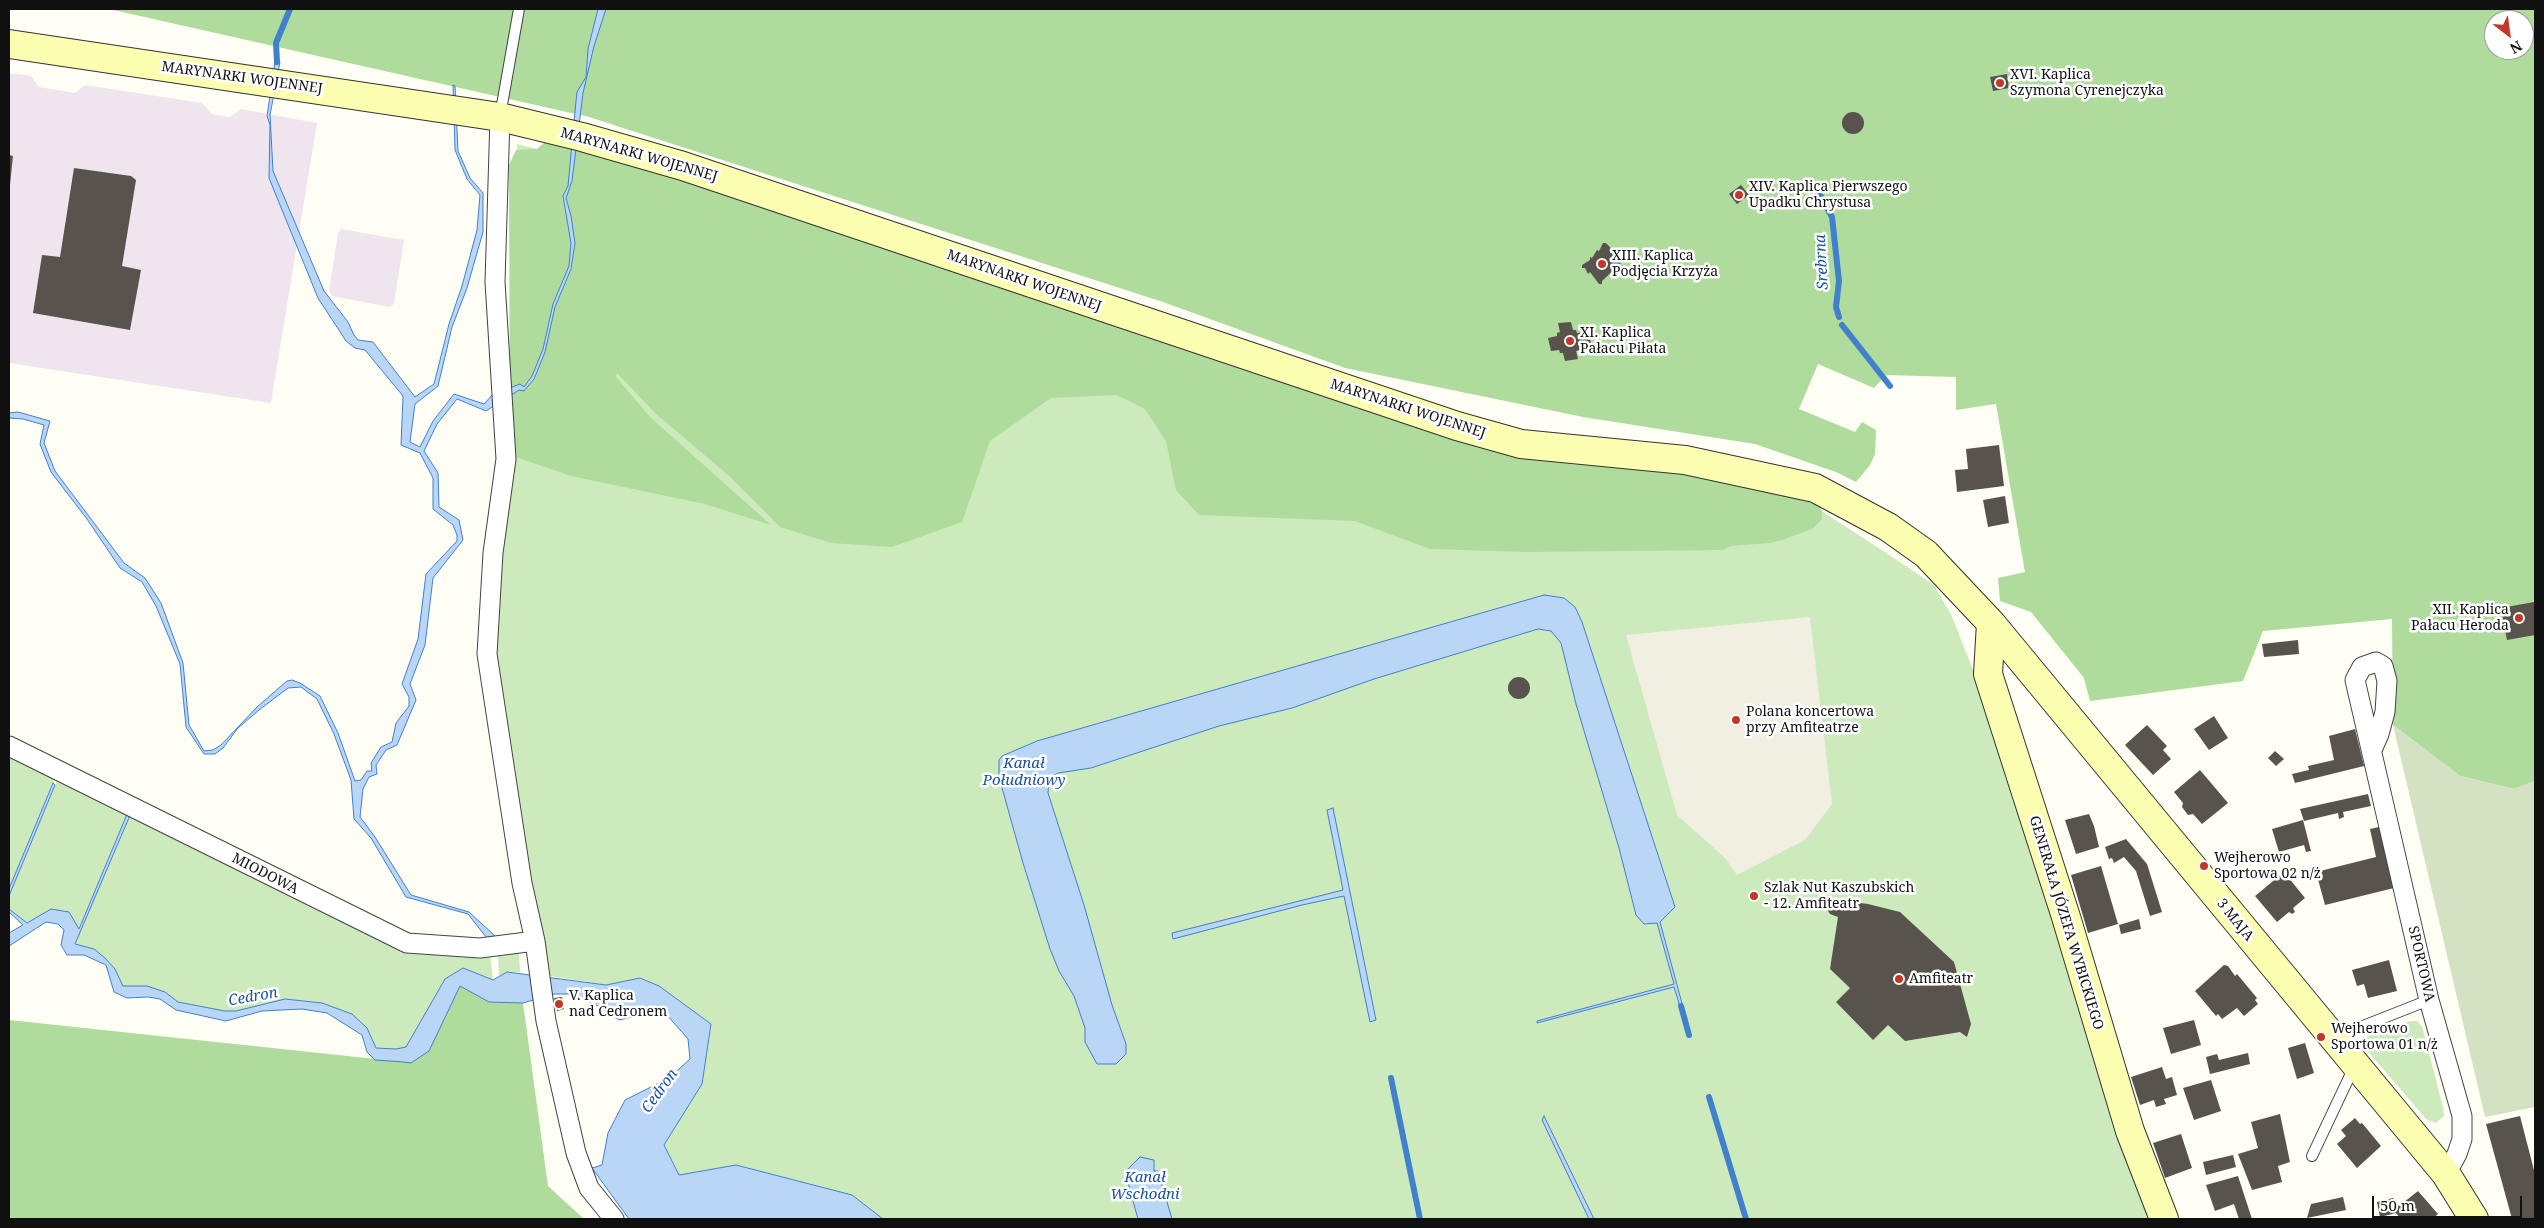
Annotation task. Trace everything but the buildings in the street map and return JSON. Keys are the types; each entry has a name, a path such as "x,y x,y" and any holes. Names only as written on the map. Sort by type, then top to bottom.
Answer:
{"main road":[{"name":"MARYNARKI WOJENNEJ","path":"9,44 500,117 582,137 684,166 1438,420 1509,441 1521,444 1685,460 1815,488 1888,527 1926,554 1992,623"},
{"name":"3 MAJA","path":"1992,623 2269,962 2446,1174 2474,1219"},
{"name":"GENERAŁA JÓZEFA WYBICKIEGO","path":"1992,623 1988,674 2066,917 2130,1131 2164,1219"}],"street":[{"path":"500,117 495,282 506,459 493,553 487,654 522,883 534,941 546,1021 576,1153 589,1188 614,1219"},
{"name":"MIODOWA","path":"9,746 407,943 480,948 534,941"},
{"name":"SPORTOWA","path":"2372,750 2429,1000 2462,1116 2462,1139 2457,1154 2446,1174"}],"lane":[{"path":"500,117 519,9"},
{"path":"2334,1038 2429,1000"},
{"path":"2312,1156 2355,1064"}],"shaded area":[{"path":"9,73 31,76 39,87 75,93 85,85 202,103 212,114 230,117 241,109 317,123 271,403 9,363"},
{"path":"341,229 404,240 394,304 389,307 332,296 329,291 338,233"},
{"name":"Polana koncertowa przy Amfiteatrze","path":"1810,617 1832,804 1805,840 1737,875 1725,858 1677,815 1626,635"}],"green space":[{"path":"109,9 2535,9 2535,781 2514,789 2460,776 2393,725 2392,619 2263,631 2243,681 2090,701 2084,678 2031,612 2000,601 1998,578 2025,572 1996,404 1956,410 1956,377 1886,375 1874,388 1818,364 1799,409 1855,432 1862,422 1876,430 1875,454 1870,465 1856,482 1836,472 1755,444 1583,417 1345,368 1163,302 589,117"},
{"path":"546,141 666,173 1499,453 1570,464 1684,473 1783,492 1818,504 1822,511 1822,519 1812,529 1785,539 1770,543 1730,546 1723,550 1525,552 1430,549 1355,521 1199,515 1176,490 1166,441 1145,409 1117,395 1051,398 990,441 962,522 892,547 831,543 780,527 727,474 656,414 617,373 616,377 650,417 771,525 705,504 571,476 510,455 509,165 516,150 537,149"},
{"path":"517,144 609,167 1510,461 1817,508 1888,554 1934,585 1951,614 1991,716 2155,1219 883,1219 852,1195 737,1165 679,1175 664,1145 702,1084 711,1024 659,986 640,978 606,985 550,976 531,880 494,652 498,560 515,472"},
{"path":"2393,725 2460,776 2514,789 2535,781 2535,1107 2485,1117"},
{"path":"9,754 55,777 9,889"},
{"path":"58,778 128,812 78,930 69,912 35,919 27,923 9,909 9,896"},
{"path":"131,813 414,954 490,954 493,980 463,968 445,979 406,1048 396,1049 376,1048 370,1035 322,1003 285,999 236,1011 225,1011 178,1002 165,992 147,986 123,986 115,969 105,958 94,949 74,944"},
{"path":"498,954 519,954 520,972 507,972 499,976"},
{"path":"459,985 489,1002 523,1003 548,1186 584,1219 9,1219 9,1020 404,1062"},
{"path":"2410,1021 2417,1021 2422,1026 2443,1107 2444,1116 2436,1123 2426,1119 2366,1049 2362,1041 2368,1036"}],"water":[{"path":"598,9 606,9 594,46 583,93 572,181 566,198 575,243 571,269 555,307 545,352 534,379 524,391 519,390 486,411 457,399 437,424 424,451 438,473 439,507 459,520 463,540 433,578 425,645 410,684 416,700 397,745 386,750 376,765 377,774 369,777 363,789 360,817 375,837 411,895 469,912 494,935 498,954 490,954 486,937 468,914 406,897 371,838 354,819 351,780 334,734 317,699 301,687 288,688 238,728 223,748 215,754 204,754 186,727 180,664 156,606 142,582 120,568 87,519 51,472 40,444 44,425 23,419 9,418 9,413 18,412 50,421 44,443 55,471 124,563 145,578 161,603 183,663 189,725 204,751 213,750 221,745 257,707 287,681 292,680 320,696 338,733 355,781 361,780 367,771 372,771 371,763 381,747 392,742 396,723 409,706 409,697 402,684 418,639 426,574 457,541 457,535 453,525 433,509 433,478 420,453 401,445 403,396 365,350 355,348 346,341 318,298 269,178 270,125 267,116 275,62 280,62 270,115 273,171 324,291 348,322 358,340 373,342 415,397 434,384 449,324 462,286 477,230 480,195 467,179 455,150 453,85 455,86 458,151 470,178 483,193 483,232 467,288 452,327 438,386 415,404 410,442 420,447 433,421 454,394 484,404 492,395 520,384 524,387 532,376 543,349 553,304 569,266 571,243 563,196 568,186 577,92 586,77 588,49"},
{"name":"Kanał Południowy","path":"1544,595 1564,598 1575,607 1582,622 1675,907 1660,922 1684,1011 1682,1013 1674,987 1537,1023 1537,1021 1674,984 1657,923 1644,924 1636,915 1619,848 1576,704 1561,643 1551,631 1538,629 1374,679 1292,708 1219,726 1091,768 1058,773 1049,778 1048,793 1084,905 1112,1005 1126,1044 1126,1054 1116,1064 1097,1064 1085,1042 1085,1028 1074,996 1059,971 1050,949 1023,863 999,777 999,760 1002,756 1037,741"},
{"path":"53,783 55,785 9,896 9,889"},
{"path":"1333,808 1376,1020 1370,1022 1344,896 1302,905 1173,939 1172,933 1343,890 1327,810"},
{"name":"Cedron","path":"128,812 131,813 75,944 94,949 105,958 115,969 123,986 147,986 165,992 178,1002 225,1011 236,1011 285,999 322,1003 352,1014 367,1028 376,1048 396,1049 406,1047 445,979 463,968 493,980 507,972 606,985 640,978 659,986 711,1024 702,1084 664,1145 679,1175 736,1165 852,1195 883,1219 629,1219 592,1168 602,1165 608,1133 625,1100 669,1078 690,1059 688,1039 658,1005 641,1015 619,1020 596,1005 572,994 554,994 523,1003 489,1002 460,986 429,1051 411,1063 375,1060 367,1052 362,1035 327,1013 302,1009 262,1011 226,1021 176,1010 160,999 148,997 127,998 114,992 106,965 84,955 67,955 61,945 64,930 58,924 46,922 9,946 9,933 23,925 9,912 9,909 27,923 51,909 69,912 79,929"},
{"path":"1544,1116 1594,1219 1589,1219 1542,1120"},
{"name":"Kanał Wschodni","path":"1140,1157 1154,1160 1154,1171 1158,1171 1172,1219 1138,1219 1125,1172"}],"waterway":[{"path":"277,62 276,43 290,9"},
{"name":"Srebrna","path":"1806,185 1819,193 1832,217 1839,281 1836,307 1839,317"},
{"name":"Srebrna","path":"1842,325 1890,386"},
{"path":"1681,1006 1689,1035"},
{"path":"1391,1078 1420,1219"},
{"path":"1709,1097 1746,1219"}],"place":[{"name":"XVI. Kaplica Szymona Cyrenejczyka","path":"2000,83"},
{"name":"XIV. Kaplica Pierwszego Upadku Chrystusa","path":"1739,195"},
{"name":"XIII. Kaplica Podjęcia Krzyża","path":"1602,264"},
{"name":"XI. Kaplica Pałacu Piłata","path":"1570,341"},
{"name":"XII. Kaplica Pałacu Heroda","path":"2519,618"},
{"name":"Polana koncertowa przy Amfiteatrze","path":"1736,720"},
{"name":"Wejherowo Sportowa 02 n/ż","path":"2204,866"},
{"name":"Szlak Nut Kaszubskich - 12. Amfiteatr","path":"1754,896"},
{"name":"Amfiteatr","path":"1899,979"},
{"name":"V. Kaplica nad Cedronem","path":"559,1004"},
{"name":"Wejherowo Sportowa 01 n/ż","path":"2321,1037"}]}
